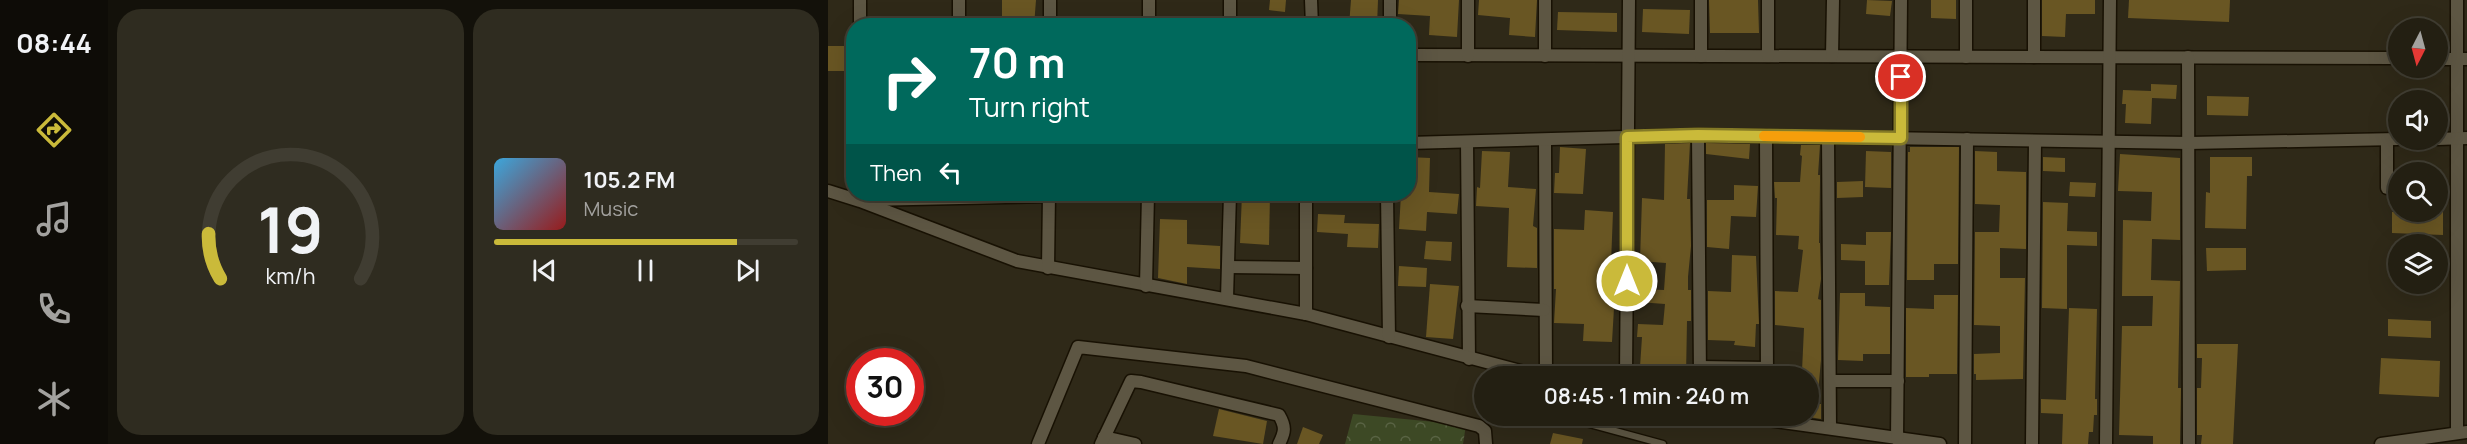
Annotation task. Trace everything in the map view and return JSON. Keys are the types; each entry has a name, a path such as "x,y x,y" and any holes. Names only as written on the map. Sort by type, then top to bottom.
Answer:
{"street":[{"path":"860,0 860,18"},
{"path":"959,0 959,18"},
{"path":"1050,0 1050,18"},
{"path":"1149,0 1149,18"},
{"path":"1230,0 1230,18"},
{"path":"1311,0 1312,18"},
{"path":"1390,0 1390,18"},
{"path":"1468,0 1468,56"},
{"path":"1545,0 1545,56"},
{"path":"1626,366 1629,0"},
{"path":"1701,0 1701,56"},
{"path":"1768,0 1768,56"},
{"path":"1832,56 1833,0"},
{"path":"1897,439 1901,0"},
{"path":"1966,0 1966,57"},
{"path":"2034,0 2034,57"},
{"path":"2106,444 2110,0"},
{"path":"2381,444 2462,432 2462,59 2457,0"},
{"path":"1416,55 2388,58"},
{"path":"2188,57 2189,444"},
{"path":"1698,135 1700,366"},
{"path":"1416,143 1698,135 2189,143 2388,140"},
{"path":"1766,136 1766,366"},
{"path":"1828,137 1830,428"},
{"path":"1965,444 1967,139"},
{"path":"1545,140 1546,366"},
{"path":"2032,444 2035,141"},
{"path":"1467,142 1468,359"},
{"path":"2387,188 2392,150"},
{"path":"828,191 846,194"},
{"path":"870,201 1017,261 1306,314 1497,366"},
{"path":"1048,268 1049,201"},
{"path":"1146,286 1148,201"},
{"path":"1227,298 1230,201"},
{"path":"1306,201 1306,314"},
{"path":"1387,201 1389,337"},
{"path":"1228,267 1306,268"},
{"path":"1467,306 1544,310"},
{"path":"1038,444 1078,347 1246,366 1479,426 1485,431 1486,444"},
{"path":"1135,444 1103,441 1131,381 1279,415 1285,425 1279,444"},
{"path":"1830,381 1898,381"},
{"path":"1819,426 1940,444"}],"lane":[{"path":"1597,426 1663,444"}],"green space":[{"path":"1353,414 1466,425 1463,444 1345,444"}],"building":[{"path":"1002,0 1036,0 1035,18 1002,18"},
{"path":"1270,0 1286,0 1285,12 1269,10"},
{"path":"1351,0 1378,0 1377,18 1350,18"},
{"path":"1399,0 1459,0 1457,37 1429,35 1430,16 1398,14"},
{"path":"1479,0 1537,0 1535,37 1509,35 1510,18 1478,15"},
{"path":"1709,0 1758,0 1759,33 1710,33"},
{"path":"1867,0 1892,1 1890,16 1866,14"},
{"path":"1931,0 1956,0 1956,19 1931,18"},
{"path":"2042,0 2095,0 2095,14 2066,14 2065,37 2042,36"},
{"path":"2129,0 2230,0 2229,22 2128,18"},
{"path":"1643,9 1690,10 1689,34 1642,32"},
{"path":"1558,12 1617,13 1617,32 1557,30"},
{"path":"828,46 844,46 844,71 828,71"},
{"path":"2151,84 2177,85 2176,99 2152,98 2151,124 2125,123 2126,104 2122,104 2123,90 2151,91"},
{"path":"2207,96 2249,97 2248,116 2207,115"},
{"path":"1690,143 1687,199 1690,199 1691,246 1688,290 1691,290 1691,321 1687,321 1686,366 1640,366 1642,337 1637,337 1638,324 1663,325 1665,304 1638,302 1639,289 1664,290 1666,263 1640,261 1642,198 1664,200 1665,144"},
{"path":"1706,143 1750,144 1749,159 1706,154"},
{"path":"1801,145 1820,145 1818,175 1820,175 1821,279 1818,299 1821,300 1821,360 1819,382 1819,366 1802,366 1804,328 1775,325 1775,291 1798,292 1803,250 1798,249 1799,236 1776,235 1777,198 1775,198 1774,182 1800,182 1802,156 1800,155"},
{"path":"1560,147 1586,149 1583,194 1554,193 1555,173 1559,173"},
{"path":"1910,147 1959,147 1958,264 1934,264 1934,280 1907,280 1908,152 1910,152"},
{"path":"1482,151 1510,152 1508,187 1536,189 1533,226 1537,228 1537,268 1507,267 1509,208 1476,206 1477,187 1480,188"},
{"path":"1866,151 1891,152 1891,188 1865,187"},
{"path":"1975,151 1997,152 1997,171 2026,172 2026,249 2000,248 2000,278 2025,278 2023,379 1976,380 1976,374 1974,374 1974,354 2000,353 2000,326 1974,325 1975,232 1999,232 2000,205 1975,204"},
{"path":"2120,154 2180,158 2180,240 2152,239 2151,280 2180,281 2178,388 2181,388 2180,444 2153,444 2153,436 2119,435 2122,326 2152,326 2153,296 2122,296 2123,220 2151,221 2152,192 2118,191"},
{"path":"1416,157 1430,158 1429,192 1459,194 1457,214 1427,212 1426,231 1399,229 1401,201 1416,201"},
{"path":"2043,157 2065,158 2065,172 2043,171"},
{"path":"2210,157 2252,157 2252,176 2247,176 2246,229 2205,228 2206,192 2210,193"},
{"path":"1863,181 1863,197 1837,198 1837,182"},
{"path":"2070,182 2096,183 2095,197 2069,196"},
{"path":"1734,185 1758,186 1756,217 1731,216 1729,249 1707,247 1707,200 1734,200"},
{"path":"1242,201 1270,201 1269,245 1240,243"},
{"path":"2043,202 2068,203 2067,231 2097,232 2097,246 2067,245 2067,309 2042,308"},
{"path":"1585,210 1613,212 1610,290 1615,291 1612,342 1583,341 1584,324 1554,323 1556,289 1554,289 1554,229 1584,230"},
{"path":"1318,214 1345,215 1344,223 1379,224 1378,248 1347,247 1348,234 1317,232"},
{"path":"1160,219 1187,220 1187,244 1220,246 1220,269 1187,267 1187,284 1158,278"},
{"path":"2392,222 2443,222 2443,234 2392,233"},
{"path":"1866,232 1891,232 1889,285 1865,285 1865,261 1841,260 1841,244 1866,245"},
{"path":"1426,241 1452,242 1451,261 1424,259"},
{"path":"2206,248 2246,248 2246,270 2207,271"},
{"path":"1732,255 1756,256 1759,324 1756,324 1755,347 1734,345 1735,341 1708,340 1708,291 1731,292"},
{"path":"1399,266 1427,268 1426,287 1398,286"},
{"path":"1430,284 1459,286 1453,339 1426,337"},
{"path":"1840,293 1865,293 1865,306 1890,307 1890,354 1863,354 1863,361 1838,360"},
{"path":"1934,295 1958,295 1957,374 1906,377 1906,308 1934,309"},
{"path":"2069,308 2097,309 2095,399 2097,399 2097,415 2094,415 2093,432 2089,432 2088,444 2062,444 2063,414 2041,413 2041,399 2066,400"},
{"path":"2388,319 2431,321 2431,338 2388,336"},
{"path":"2197,344 2238,344 2233,444 2201,444 2202,435 2197,435 2197,388 2201,388 2202,358 2197,358"},
{"path":"2381,358 2440,361 2439,397 2379,394"},
{"path":"1819,404 1821,404 1821,419 1819,419"},
{"path":"1219,409 1267,421 1263,444 1213,436"},
{"path":"1303,427 1323,435 1319,444 1297,444"},
{"path":"1553,433 1583,439 1582,444 1550,444"}],"slow traffic":[{"path":"1764,136 1860,137"}],"route":[{"path":"1627,281 1627,137 1698,135 1901,138 1901,77"}]}
